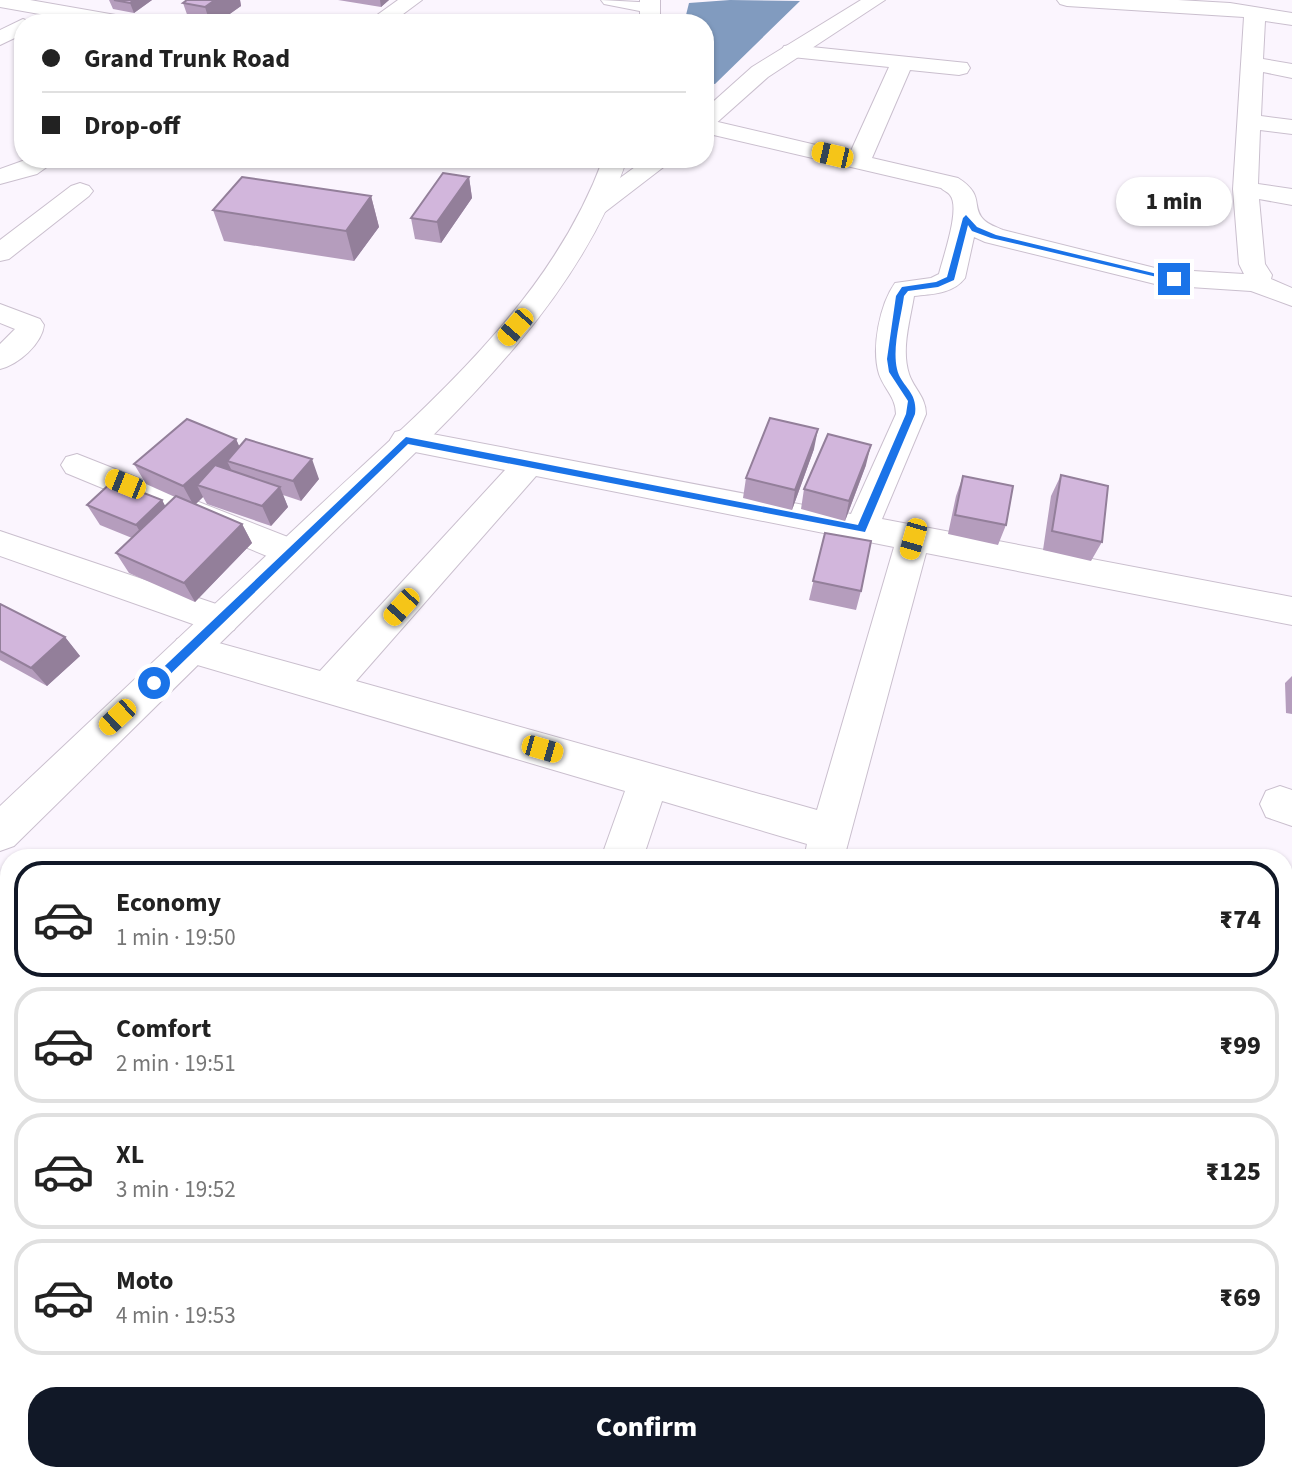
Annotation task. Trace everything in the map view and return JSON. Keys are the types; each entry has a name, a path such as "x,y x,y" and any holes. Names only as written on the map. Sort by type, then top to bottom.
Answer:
{"street":[{"path":"390,14 412,0"},
{"path":"611,0 650,10"},
{"path":"714,115 760,72 874,0"},
{"path":"1067,0 1183,5 1292,19"},
{"path":"0,1 78,14"},
{"path":"42,14 51,9"},
{"path":"1255,13 1245,189 1252,264 1258,275 1256,283"},
{"path":"792,51 959,68"},
{"path":"858,162 902,62"},
{"path":"1252,64 1292,71"},
{"path":"1249,121 1292,127"},
{"path":"714,125 950,183 961,189 966,199 966,218 951,278 938,285 905,289 900,296 892,359 893,372 912,401 911,414 862,529"},
{"path":"0,177 30,168"},
{"path":"0,832 474,376 542,292 596,207 611,168"},
{"path":"596,207 650,168"},
{"path":"1245,189 1292,197"},
{"path":"0,253 79,191"},
{"path":"966,218 975,229 994,236 1159,277 1256,283 1292,298"},
{"path":"0,313 30,325 29,334 0,360"},
{"path":"406,440 1292,611"},
{"path":"327,688 529,464"},
{"path":"78,465 291,552"},
{"path":"190,649 649,780 827,845 913,539"},
{"path":"0,543 221,620"},
{"path":"625,849 649,780"}],"water":[{"path":"730,0 800,1 715,84 714,14 686,14 689,3"}],"building":[{"path":"187,0 215,0 205,7 183,3"},
{"path":"443,173 469,177 437,222 411,218"},
{"path":"242,177 371,196 346,231 213,210"},
{"path":"770,418 818,429 795,490 746,478"},
{"path":"187,419 236,439 183,486 134,464"},
{"path":"828,434 871,445 849,501 804,489"},
{"path":"246,439 312,459 293,481 227,461"},
{"path":"215,465 280,487 262,506 197,485"},
{"path":"1061,475 1108,486 1102,542 1052,531"},
{"path":"963,476 1013,486 1006,525 955,515"},
{"path":"113,481 162,500 136,525 87,505"},
{"path":"176,496 242,524 184,583 116,553"},
{"path":"825,533 871,541 861,591 813,581"},
{"path":"0,604 65,637 31,668 0,651"}],"route":[{"path":"154,683 406,440 862,529 911,414 912,401 893,372 892,359 900,296 905,289 919,285 938,285 951,278 966,218 975,229 994,236 1174,279"}]}
